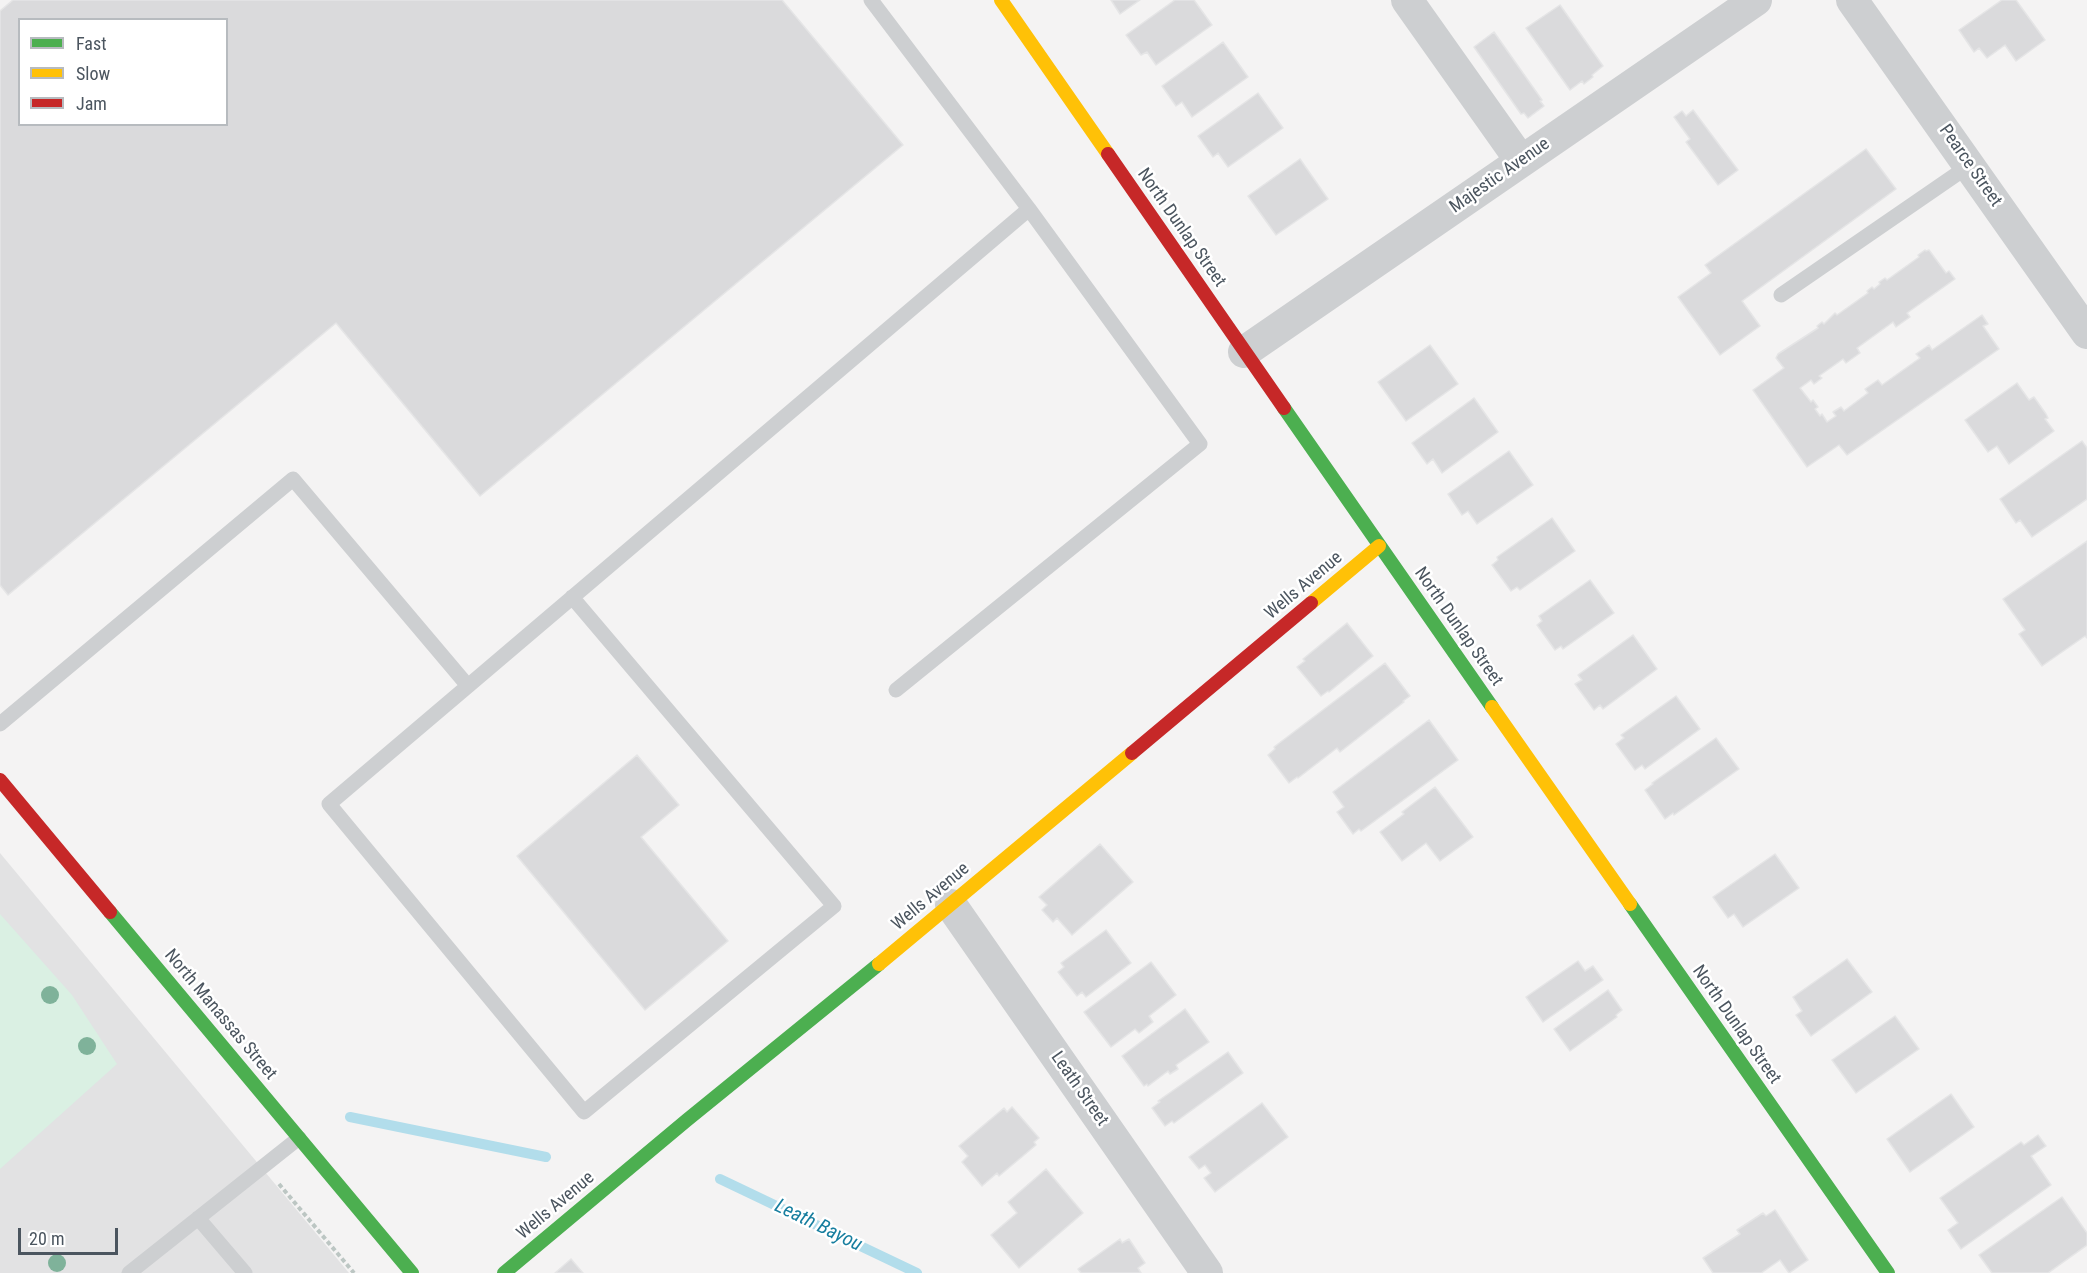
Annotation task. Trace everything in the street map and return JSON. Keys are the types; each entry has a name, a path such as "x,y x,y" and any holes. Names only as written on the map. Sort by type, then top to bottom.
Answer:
{"street":[{"name":"North Dunlap Street","path":"1001,0 1379,546 1888,1273"},
{"path":"1407,0 1521,161"},
{"name":"Majestic Avenue","path":"1244,352 1756,0"},
{"name":"Pearce Street","path":"1852,0 2087,333"},
{"name":"Wells Avenue","path":"504,1273 687,1120 951,905 1379,546"},
{"name":"North Manassas Street","path":"0,780 412,1273"},
{"name":"Leath Street","path":"951,905 1207,1273"}],"lane":[{"path":"871,0 1029,209 1200,444 896,690"},
{"path":"1781,296 1970,165"},
{"path":"572,597 834,906 584,1112 329,804 572,597 1029,209"},
{"path":"0,724 293,480 468,686"},
{"path":"129,1273 299,1137"},
{"path":"198,1218 245,1273"}],"path":[{"path":"264,1165 354,1273"}],"shaded area":[{"path":"0,853 349,1273 0,1273"}],"green space":[{"path":"0,914 72,995 117,1064 0,1169"}],"building":[{"path":"13,0 782,0 903,145 480,496 336,323 8,595 0,585 0,11"},
{"path":"1111,0 1140,0 1120,14"},
{"path":"1175,0 1194,0 1212,25 1156,65 1147,52 1141,55 1126,35"},
{"path":"2002,0 2016,0 2045,40 2016,61 2005,45 1987,58 1979,48 1974,52 1959,30"},
{"path":"1560,5 1603,66 1584,84 1582,81 1570,90 1526,28"},
{"path":"1494,32 1542,100 1540,101 1544,106 1528,118 1524,113 1521,114 1474,47"},
{"path":"1223,42 1248,77 1192,117 1182,102 1176,106 1162,86"},
{"path":"1258,93 1283,128 1228,167 1218,153 1213,157 1198,136"},
{"path":"1693,110 1738,170 1718,185 1686,142 1690,139 1674,117 1682,111 1686,116"},
{"path":"1866,149 1896,189 1742,301 1760,326 1720,355 1678,297 1711,273 1705,265"},
{"path":"1300,159 1328,199 1276,235 1248,196"},
{"path":"1925,250 1929,250 1946,273 1949,271 1955,279 1907,313 1910,317 1896,327 1893,322 1857,348 1860,353 1846,363 1843,359 1819,376 1822,378 1814,384 1811,380 1800,388 1818,407 1815,409 1820,416 1822,414 1827,422 1836,416 1833,412 1841,407 1844,411 1868,393 1865,389 1878,380 1882,385 1920,358 1916,354 1929,345 1932,350 1982,315 1988,324 1983,326 1999,349 1847,455 1839,445 1807,467 1753,390 1784,368 1776,358 1778,354 1818,328 1817,326 1822,322 1824,324 1835,313 1837,315 1868,293 1867,291 1872,287 1874,289 1880,284 1879,282 1885,278 1887,280"},
{"path":"1430,345 1458,384 1406,421 1378,382"},
{"path":"2017,383 2029,400 2034,397 2054,431 2009,464 1997,446 1988,452 1965,420"},
{"path":"1474,398 1498,432 1442,473 1433,459 1427,464 1412,443"},
{"path":"2082,441 2087,448 2087,499 2032,537 2020,520 2016,523 2000,499"},
{"path":"1509,451 1533,485 1477,524 1468,511 1462,515 1448,494"},
{"path":"1552,518 1575,551 1520,590 1517,587 1511,591 1492,565 1498,560 1497,557"},
{"path":"2087,541 2087,638 2085,636 2042,666 2019,634 2025,630 2003,599"},
{"path":"1590,580 1614,613 1563,649 1561,646 1555,650 1537,625 1542,621 1539,616"},
{"path":"1347,623 1373,656 1321,696 1297,667 1305,661 1303,659"},
{"path":"1633,635 1657,669 1603,709 1600,705 1594,710 1575,684 1582,680 1578,675"},
{"path":"1385,663 1410,696 1340,752 1337,748 1289,783 1268,755 1275,749 1274,747"},
{"path":"1676,696 1700,729 1645,769 1642,765 1635,770 1616,744 1624,738 1621,735"},
{"path":"1429,720 1458,760 1361,831 1359,829 1353,834 1337,812 1344,807 1333,792"},
{"path":"1716,738 1739,769 1665,819 1645,790"},
{"path":"637,755 679,805 641,837 728,941 645,1010 517,856"},
{"path":"1435,787 1473,837 1440,861 1426,843 1402,861 1380,832"},
{"path":"1100,844 1133,882 1072,935 1057,918 1053,922 1042,910 1047,905 1039,897"},
{"path":"1775,854 1799,888 1743,927 1734,914 1728,918 1713,897"},
{"path":"1106,930 1131,963 1086,997 1082,992 1077,996 1058,972 1064,967 1061,963"},
{"path":"1847,959 1872,992 1811,1036 1796,1015 1802,1011 1793,997"},
{"path":"1578,961 1585,971 1593,966 1603,980 1543,1022 1526,997"},
{"path":"1151,962 1176,995 1149,1016 1153,1022 1139,1033 1135,1029 1111,1047 1084,1012"},
{"path":"1608,990 1622,1010 1616,1015 1617,1017 1570,1051 1554,1029"},
{"path":"1185,1009 1209,1042 1176,1065 1178,1069 1170,1074 1168,1071 1148,1086 1147,1084 1144,1086 1122,1056"},
{"path":"1895,1016 1919,1049 1856,1093 1832,1060"},
{"path":"1228,1052 1243,1073 1174,1123 1172,1121 1165,1126 1152,1108 1160,1102 1158,1101"},
{"path":"1951,1094 1974,1127 1910,1172 1887,1139"},
{"path":"1262,1103 1288,1137 1215,1192 1204,1178 1211,1173 1205,1165 1199,1169 1189,1157"},
{"path":"1012,1107 1039,1138 1034,1142 1036,1145 999,1176 997,1173 982,1186 962,1162 968,1156 959,1146 1004,1108 1007,1112"},
{"path":"2038,1135 2046,1146 2031,1156 2051,1185 1961,1249 1948,1230 1958,1223 1940,1198 2021,1142 2024,1145"},
{"path":"1046,1169 1083,1213 1019,1268 991,1235 1017,1213 1008,1202"},
{"path":"2062,1197 2087,1233 2087,1245 2048,1273 1992,1273 1979,1255"},
{"path":"1775,1210 1808,1260 1789,1273 1780,1260 1761,1273 1713,1273 1703,1258 1740,1234 1737,1230 1763,1213 1766,1216"},
{"path":"1120,1239 1122,1243 1129,1239 1145,1263 1138,1268 1141,1273 1081,1273 1078,1269"},
{"path":"571,1259 583,1273 555,1273"}],"waterway":[{"name":"Leath Bayou","path":"350,1117 546,1157"},
{"name":"Leath Bayou","path":"720,1179 917,1273"}],"traffic: fast":[{"path":"1284,408 1492,707"},
{"path":"1630,904 1888,1273"},
{"path":"110,912 412,1273"},
{"path":"504,1273 879,964"}],"traffic: slow":[{"path":"1001,0 1108,154"},
{"path":"1311,603 1379,546"},
{"path":"1492,707 1630,904"},
{"path":"879,964 1132,753"}],"traffic: jam":[{"path":"1108,154 1284,408"},
{"path":"1132,753 1311,603"},
{"path":"0,780 110,912"}]}
